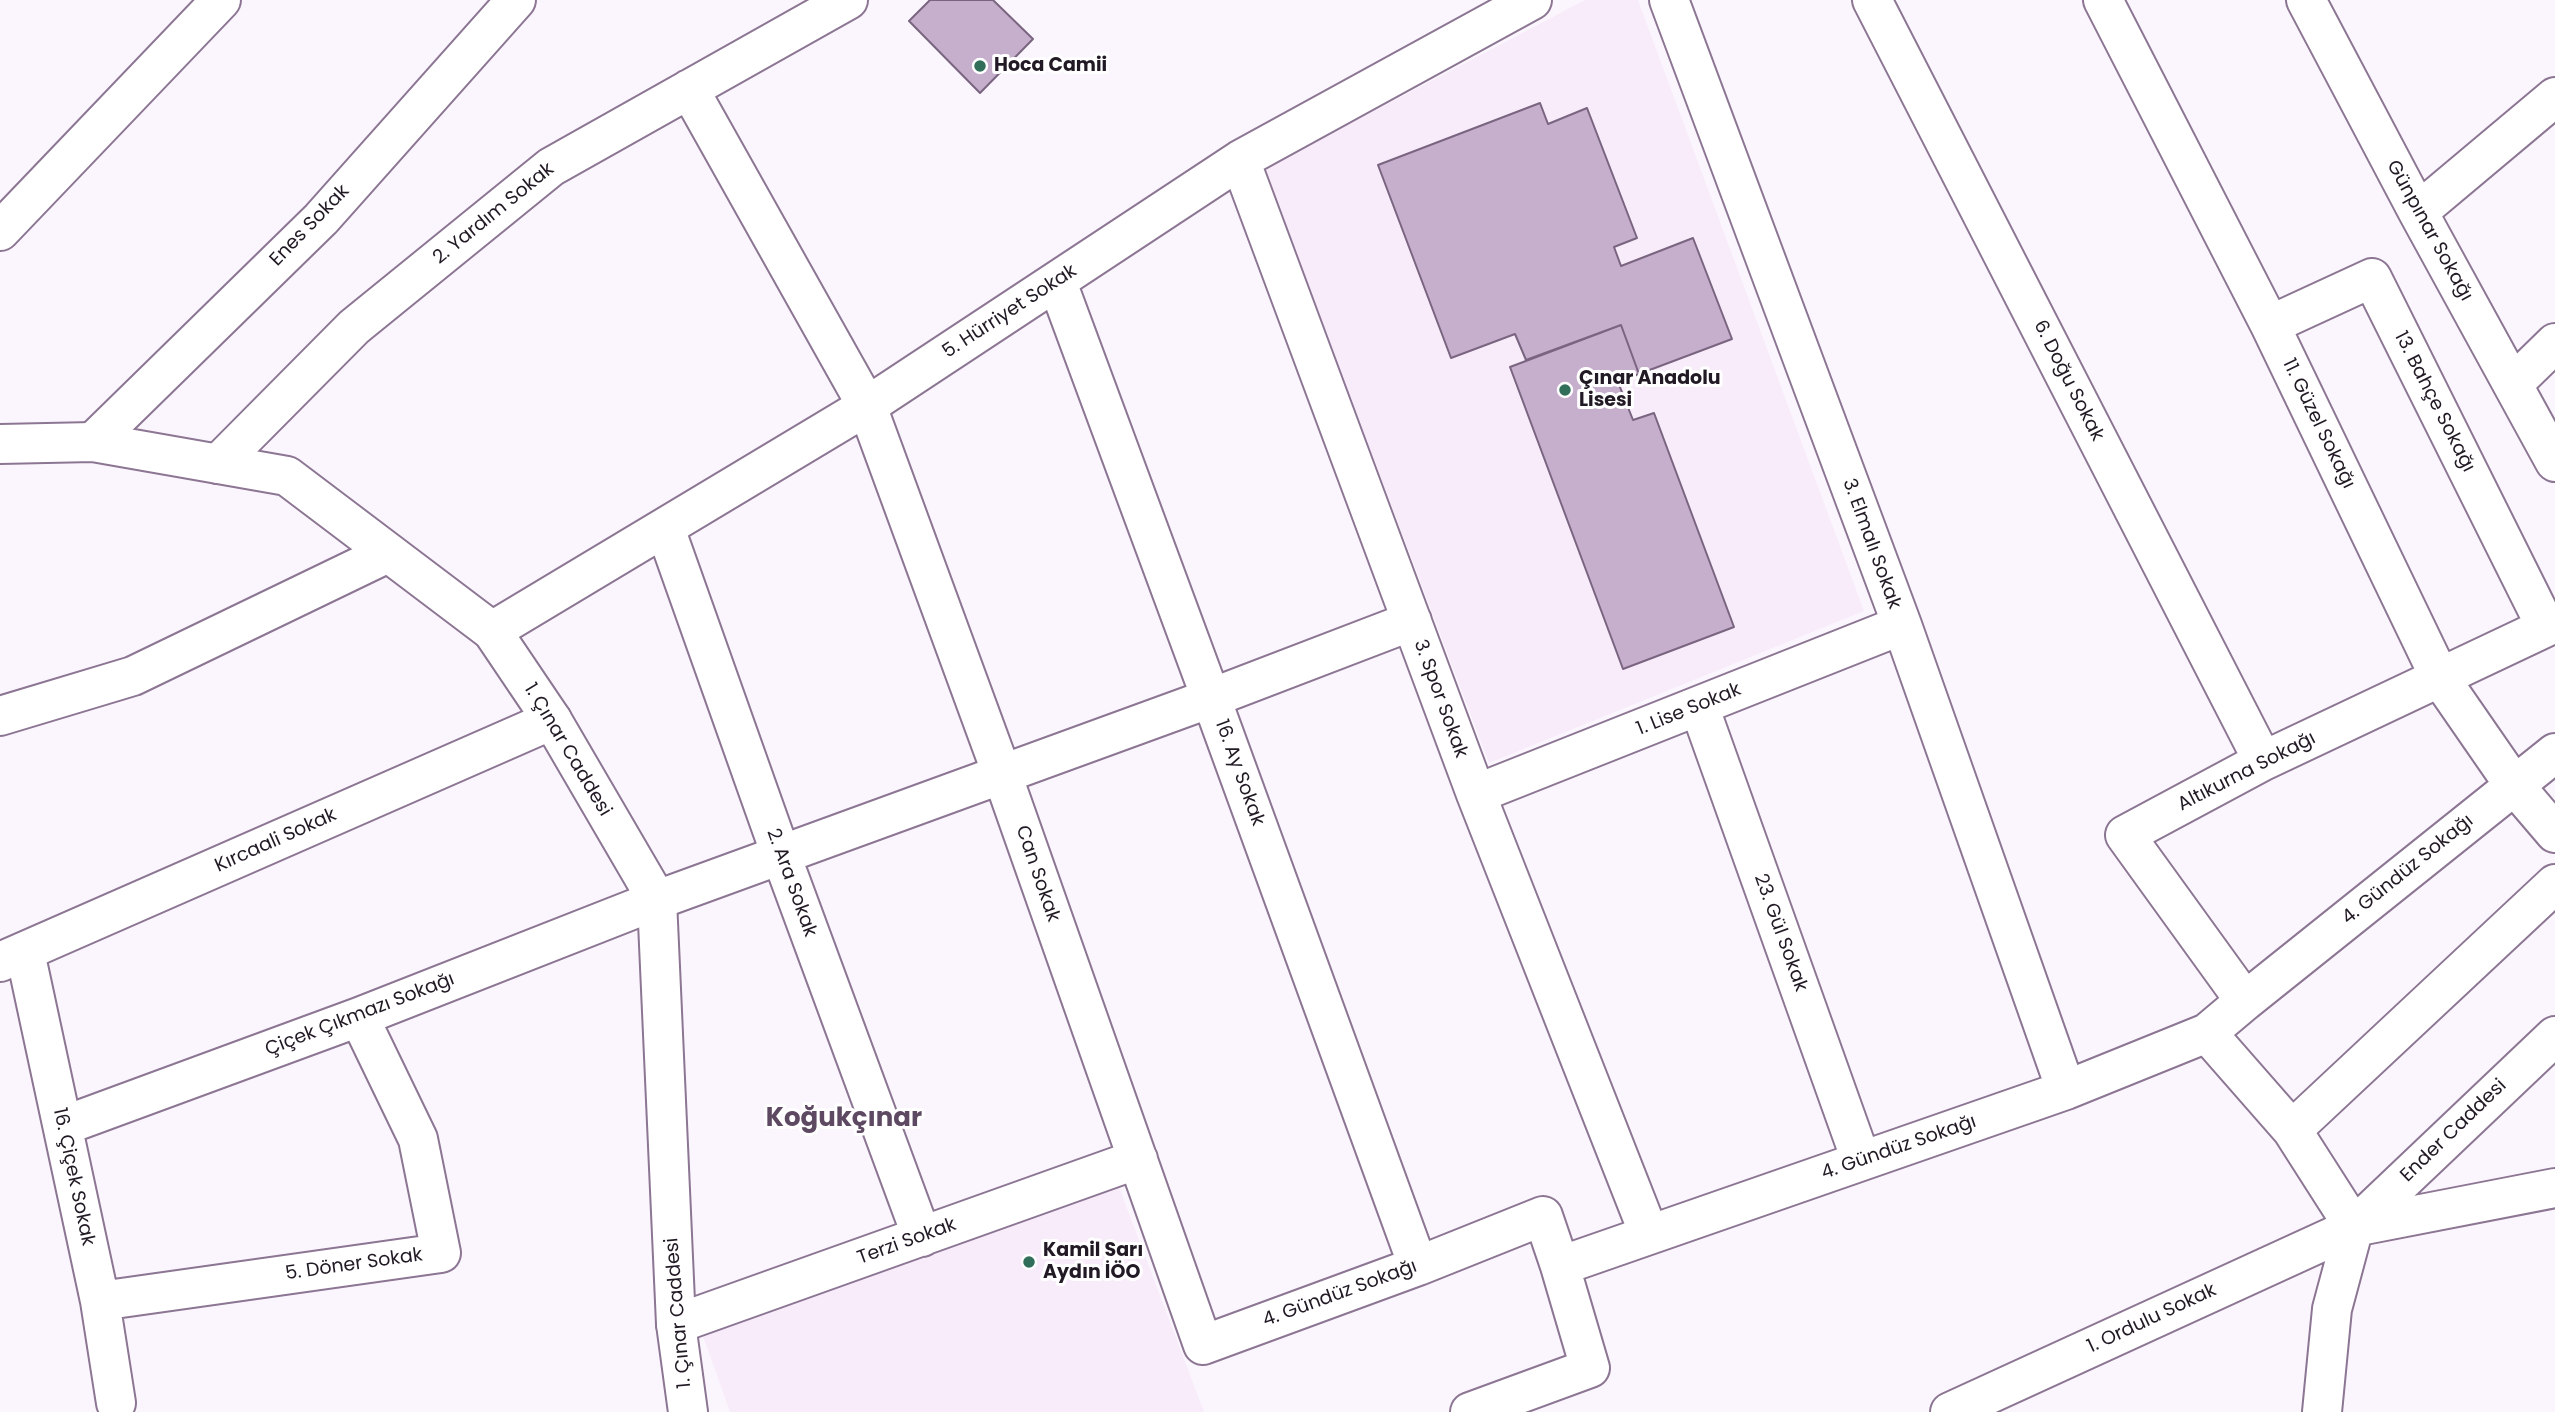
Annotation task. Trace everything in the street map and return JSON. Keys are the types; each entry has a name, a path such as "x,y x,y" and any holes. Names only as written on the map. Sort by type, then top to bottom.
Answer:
{"street":[{"path":"0,231 220,0"},
{"name":"Enes Sokak","path":"93,442 321,219 516,0"},
{"name":"2. Yardım Sokak","path":"218,464 355,327 551,167 848,0"},
{"name":"3. Elmalı Sokak","path":"1669,0 1902,625 2066,1090"},
{"name":"6. Doğu Sokak","path":"1872,0 2263,761"},
{"name":"11. Güzel Sokağı","path":"2103,0 2270,325 2440,678 2514,785 2555,833"},
{"name":"Günpınar Sokağı","path":"2306,0 2417,212 2514,383 2555,462"},
{"name":"5. Hürriyet Sokak","path":"492,631 867,406 1240,160 1518,3"},
{"name":"Can Sokak","path":"689,89 867,406 1002,774 1203,1345"},
{"path":"2417,212 2555,97"},
{"name":"3. Spor Sokak","path":"1240,160 1476,794 1649,1234"},
{"name":"13. Bahçe Sokağı","path":"2270,325 2372,278 2551,625"},
{"name":"16. Ay Sokak","path":"1057,282 1418,1266"},
{"path":"2514,383 2555,343"},
{"name":"1. Çınar Caddesi","path":"0,444 93,442 287,477 492,631 552,720 657,900 676,1324 688,1412"},
{"name":"2. Ara Sokak","path":"664,528 922,1237"},
{"path":"0,716 133,676 388,553"},
{"name":"Çiçek Çıkmazı Sokağı","path":"62,1126 359,1017 657,900 1211,698 1412,621"},
{"name":"1. Lise Sokak","path":"1476,794 1902,625"},
{"name":"Altıkurna Sokağı","path":"2245,1000 2125,835 2263,761 2551,625"},
{"name":"23. Gül Sokak","path":"1699,706 1861,1160"},
{"name":"Kırcaali Sokak","path":"13,957 552,720"},
{"name":"4. Gündüz Sokağı","path":"1203,1345 1418,1266 1543,1216 1560,1266 2066,1090 2207,1033 2555,753"},
{"path":"2292,1130 2555,884"},
{"name":"16. Çiçek Sokak","path":"13,957 62,1126 100,1301 117,1409"},
{"name":"5. Döner Sokak","path":"100,1301 441,1253 418,1139 359,1017"},
{"path":"2207,1033 2292,1130 2354,1227 2332,1309 2322,1412"},
{"name":"Ender Caddesi","path":"2354,1227 2555,1036"},
{"name":"Terzi Sokak","path":"676,1324 1138,1159"},
{"path":"2354,1227 2555,1188"},
{"name":"1. Ordulu Sokak","path":"1950,1412 2354,1227"},
{"path":"1470,1412 1590,1368 1560,1266"}],"shaded area":[{"name":"Çınar Anadolu Lisesi","path":"1585,0 1638,0 1864,611 1489,763 1264,169"},
{"name":"Kamil Sarı Aydın İÖO","path":"1119,1187 1204,1412 730,1412 703,1336"}],"building":[{"name":"Hoca Camii","path":"930,0 993,0 1033,39 980,93 909,21"},
{"path":"1540,103 1548,124 1587,108 1637,238 1614,247 1621,266 1693,238 1732,339 1639,374 1621,325 1526,360 1515,334 1451,358 1378,165"},
{"path":"1621,325 1639,374 1618,382 1633,420 1654,413 1734,627 1623,669 1510,367"}],"place":[{"name":"Hoca Camii","path":"980,66"},
{"name":"Çınar Anadolu Lisesi","path":"1565,390"},
{"name":"Kamil Sarı Aydın İÖO","path":"1029,1262"}],"district":[{"name":"Koğukçınar","path":"844,1119"}]}
